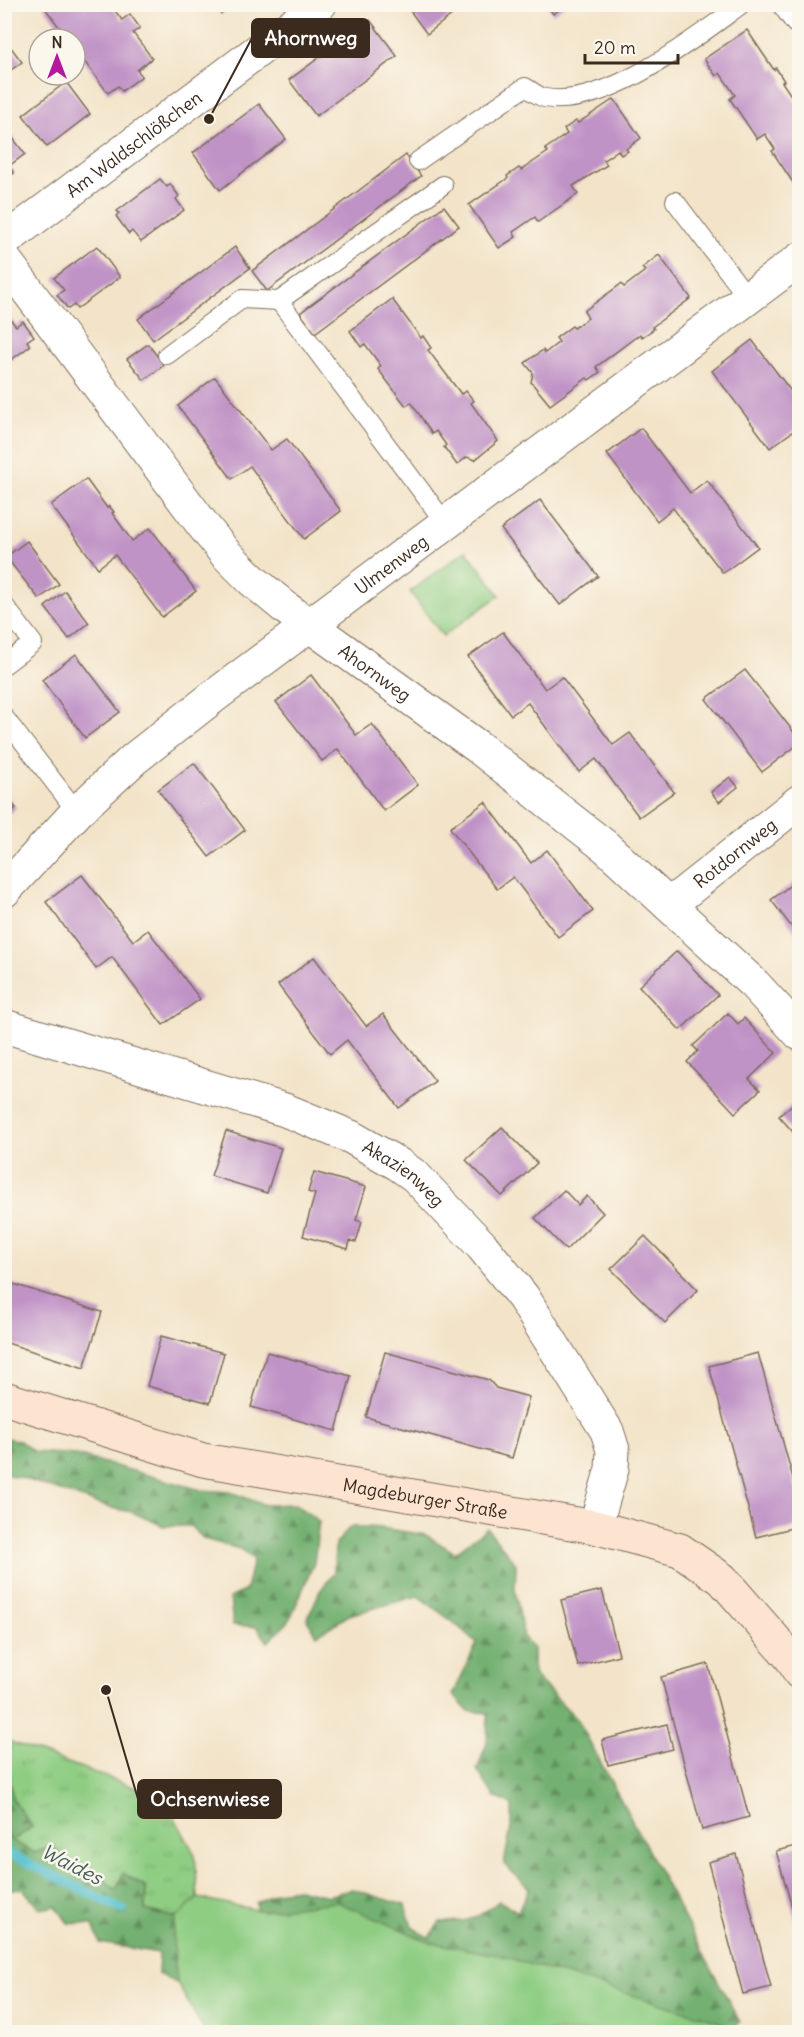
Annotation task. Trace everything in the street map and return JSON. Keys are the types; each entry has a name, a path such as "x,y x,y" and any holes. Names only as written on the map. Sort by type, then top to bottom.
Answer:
{"main road":[{"name":"Magdeburger Straße","path":"4,1398 203,1460 595,1527 680,1550 722,1579 792,1659 800,1673"}],"street":[{"name":"Am Waldschlößchen","path":"4,241 320,4"},
{"path":"790,4 800,18"},
{"name":"Ahornweg","path":"4,259 225,553 252,580 310,626 478,747 573,820 669,904 754,984 800,1034"},
{"name":"Ulmenweg","path":"4,891 77,812 134,759 213,697 800,259"},
{"name":"Rotdornweg","path":"669,904 800,801"},
{"name":"Akazienweg","path":"4,1026 285,1110 351,1137 415,1176 482,1246 523,1297 607,1431 613,1450 612,1469 595,1527"}],"lane":[{"path":"418,161 525,87 544,98 576,98 617,84 652,67 742,4"},
{"path":"167,355 242,299 279,301 443,185"},
{"path":"675,201 748,298"},
{"path":"279,301 446,524"},
{"path":"4,605 33,643 4,665"},
{"path":"4,717 77,812"}],"green space":[{"path":"466,550 500,595 443,636 410,592"},
{"path":"5,1438 20,1441 34,1452 76,1455 201,1490 230,1492 265,1505 295,1504 319,1521 314,1563 289,1621 268,1642 257,1627 233,1625 230,1598 246,1590 253,1559 240,1549 204,1539 190,1526 163,1526 132,1512 107,1507 5,1474"},
{"path":"350,1527 374,1527 426,1535 455,1553 487,1528 516,1564 515,1590 524,1638 533,1648 533,1674 578,1720 740,2022 730,2032 660,2032 259,1919 256,1903 276,1892 298,1889 328,1896 352,1889 405,1905 412,1927 429,1938 440,1922 472,1919 499,1901 518,1912 529,1888 504,1864 512,1822 512,1805 494,1796 477,1770 487,1743 488,1713 468,1711 453,1695 477,1643 418,1596 349,1615 317,1635 307,1620 320,1591 334,1573 335,1545"},
{"path":"5,1740 164,1798 195,1855 198,1898 176,1918 145,1910 123,1874 117,1891 91,1868 70,1867 53,1846 35,1853 11,1841 32,1827 12,1798 11,1785 5,1781"},
{"path":"4,1781 11,1785 12,1798 32,1827 12,1841 35,1853 53,1846 70,1867 91,1868 116,1890 123,1873 146,1888 145,1910 176,1918 173,1938 186,1979 177,1983 158,1974 159,1953 100,1943 93,1925 68,1923 56,1906 40,1909 23,1889 5,1889"},
{"path":"198,1898 263,1911 337,1902 430,1942 502,1956 718,2021 731,2032 205,2032 177,1983 173,1938 176,1918"}],"building":[{"path":"42,4 110,4 122,20 130,14 140,28 133,33 152,58 137,70 142,76 122,91 118,86 108,93 87,65 87,27 59,27"},
{"path":"214,4 234,4 221,14"},
{"path":"405,4 466,4 427,34"},
{"path":"546,4 567,4 553,14"},
{"path":"370,20 397,56 316,116 289,80"},
{"path":"747,30 774,70 776,68 784,81 782,82 800,109 798,190 772,151 775,149 765,134 757,139 730,99 735,95 720,73 716,76 704,59"},
{"path":"6,41 22,62 4,75 4,42"},
{"path":"59,87 70,87 90,114 47,147 23,115"},
{"path":"614,99 641,138 621,155 618,150 604,160 607,165 573,186 578,194 538,222 535,217 513,232 516,237 499,248 469,205 508,178 507,176 519,168 521,170 548,152 545,149 567,134 564,129 576,121 578,123"},
{"path":"259,104 286,139 220,190 193,153"},
{"path":"4,113 13,124 6,129 25,154 9,166 14,173 4,180"},
{"path":"406,155 421,176 267,291 252,271"},
{"path":"160,179 167,187 170,184 179,196 176,199 184,210 141,242 132,231 129,234 116,216 119,213 117,211"},
{"path":"444,206 459,226 315,333 300,313"},
{"path":"97,246 120,277 77,309 74,305 68,309 57,295 64,290 54,278"},
{"path":"235,247 250,268 153,340 138,319"},
{"path":"659,255 691,298 652,327 654,329 642,337 640,334 596,367 600,372 589,380 587,378 550,405 531,382 533,373 525,363 543,350 545,353 559,342 556,338 588,318 584,311 621,284 624,287 645,271 642,268"},
{"path":"392,299 421,338 423,336 431,348 428,350 461,394 466,391 474,401 471,403 498,441 475,460 467,457 457,465 436,431 432,434 411,402 406,406 378,369 381,366 365,344 361,347 350,331"},
{"path":"6,314 16,326 23,321 34,336 27,341 30,346 4,365 4,315"},
{"path":"752,340 800,403 800,426 770,448 712,371"},
{"path":"148,344 164,365 144,380 127,359"},
{"path":"215,377 271,450 287,439 341,511 304,539 250,466 232,479 178,406"},
{"path":"641,428 690,493 707,480 758,547 723,573 673,508 657,521 607,454"},
{"path":"86,479 107,508 109,506 114,512 112,513 132,541 150,528 196,591 162,617 115,555 98,568 51,505"},
{"path":"540,500 598,576 560,605 501,529"},
{"path":"27,541 59,584 39,599 6,557"},
{"path":"65,591 89,623 69,639 45,607"},
{"path":"503,632 545,689 562,677 613,745 630,733 674,792 639,817 596,759 579,772 528,703 511,715 468,657"},
{"path":"76,654 120,712 85,738 42,680"},
{"path":"745,670 800,740 800,743 762,772 706,699"},
{"path":"311,675 356,735 372,724 418,785 384,811 338,749 322,761 276,702"},
{"path":"194,763 245,830 209,857 158,790"},
{"path":"730,777 738,787 719,802 711,792"},
{"path":"4,793 16,808 4,817"},
{"path":"485,802 531,863 547,850 593,911 558,937 513,877 497,889 450,828"},
{"path":"82,875 133,941 148,930 200,999 163,1025 112,957 96,969 46,902"},
{"path":"800,878 800,938 771,900"},
{"path":"677,951 718,995 680,1030 639,986"},
{"path":"314,957 366,1026 383,1014 435,1081 399,1108 347,1040 330,1054 278,985"},
{"path":"728,1013 738,1024 744,1018 776,1053 749,1079 760,1090 735,1113 687,1062 698,1051 693,1046"},
{"path":"800,1098 800,1140 779,1116"},
{"path":"502,1127 537,1163 502,1196 466,1160"},
{"path":"226,1131 281,1148 267,1193 211,1176"},
{"path":"314,1172 366,1187 356,1220 362,1222 356,1242 350,1241 348,1249 303,1236 315,1194 308,1192"},
{"path":"564,1190 578,1205 587,1196 603,1213 566,1250 535,1218"},
{"path":"645,1236 698,1290 665,1323 611,1269"},
{"path":"4,1281 102,1312 84,1368 4,1342"},
{"path":"161,1336 224,1353 210,1403 147,1386"},
{"path":"267,1352 351,1376 336,1431 251,1407"},
{"path":"385,1352 489,1380 496,1388 529,1397 512,1458 366,1417"},
{"path":"758,1353 800,1503 800,1526 756,1537 709,1366"},
{"path":"602,1590 619,1655 578,1666 561,1600"},
{"path":"708,1664 749,1817 702,1830 661,1677"},
{"path":"667,1724 673,1749 608,1765 602,1740"},
{"path":"800,1845 800,1931 799,1932 776,1851"},
{"path":"736,1854 771,1987 743,1994 708,1862"}],"waterway":[{"name":"Waides","path":"4,1851 123,1910"}],"place":[{"name":"Ahornweg","path":"209,119"},
{"name":"Ochsenwiese","path":"106,1690"}]}
